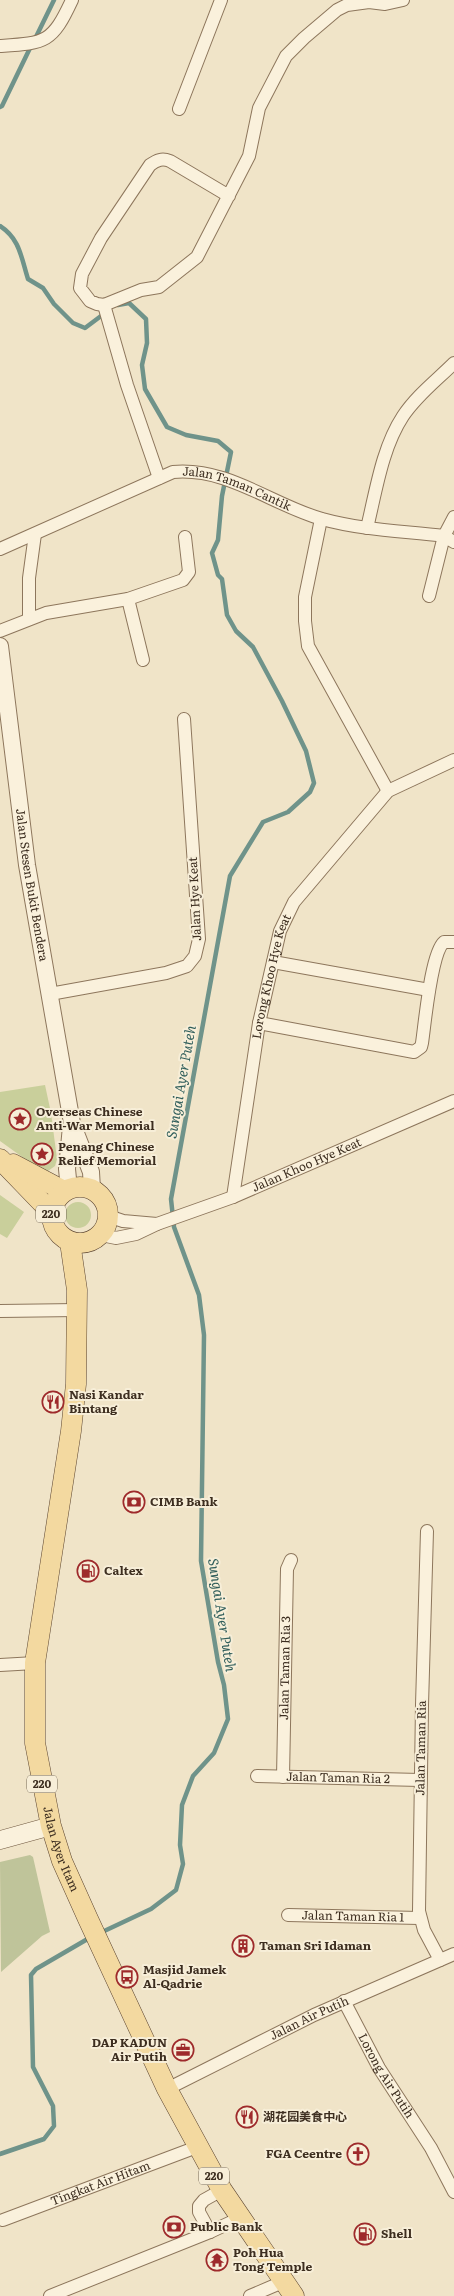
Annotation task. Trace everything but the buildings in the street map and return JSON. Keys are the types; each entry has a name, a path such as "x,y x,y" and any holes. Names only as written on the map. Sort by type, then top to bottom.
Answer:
{"main road":[{"name":"220","path":"0,1159 19,1166 67,1190"},
{"name":"220","path":"0,1159 51,1212"},
{"name":"220","path":"70,1242 58,1234 51,1219 51,1212 58,1196 67,1190 76,1187 92,1189"},
{"path":"70,1242 100,1231 104,1200 92,1189"},
{"name":"Jalan Ayer Itam","path":"77,1290 100,1231"},
{"name":"Jalan Ayer Itam","path":"70,1242 77,1290 76,1384 35,1663 35,1743 51,1826 62,1861 88,1920 167,2089 196,2146 240,2218 290,2289"},
{"path":"0,1840 51,1826"}],"street":[{"path":"0,46 38,43 44,40 58,27 72,0"},
{"path":"179,109 221,0"},
{"path":"230,196 170,161 157,160 150,165 100,238 82,274 80,288 90,301 105,307 141,290 159,287 197,257 230,196 249,156 258,108 286,56 337,10 369,2 385,4 403,0"},
{"path":"105,307 127,385 159,478"},
{"path":"366,528 390,440 404,415 454,363"},
{"name":"Jalan Taman Cantik","path":"0,549 173,472 186,471 234,481 321,518 366,528 449,539"},
{"path":"428,596 449,539 454,517"},
{"path":"321,518 305,597 308,646 388,791"},
{"path":"29,618 29,578 35,534"},
{"path":"0,631 29,618 58,610 128,599 187,577 189,572 185,537"},
{"path":"128,599 143,660"},
{"name":"Jalan Stesen Bukit Bendera","path":"0,646 6,734 28,865 72,1123 91,1172 92,1189"},
{"name":"Jalan Hye Keat","path":"50,994 166,973 187,966 195,956 199,938 184,719"},
{"name":"Lorong Khoo Hye Keat","path":"232,1196 259,1023 280,931 294,902 388,791 454,760"},
{"path":"259,1023 414,1052 421,1047 429,990 441,945 448,941 454,942"},
{"path":"273,962 429,990"},
{"name":"Jalan Khoo Hye Keat","path":"100,1231 116,1238 136,1234 157,1224 232,1196 454,1100"},
{"name":"Jalan Stesen Bukit Bendera","path":"67,1190 67,1169 72,1123"},
{"name":"Jalan Khoo Hye Keat","path":"100,1231 123,1221 157,1224"},
{"path":"0,1311 77,1310"},
{"name":"Jalan Taman Ria","path":"427,1531 420,1780 419,1918 440,1960"},
{"name":"Jalan Taman Ria 3","path":"283,1777 287,1569 291,1560"},
{"path":"0,1665 35,1663"},
{"name":"Jalan Taman Ria 2","path":"257,1776 420,1780"},
{"name":"Jalan Taman Ria 1","path":"288,1915 419,1918"},
{"name":"Jalan Air Putih","path":"167,2089 314,2014 454,1954"},
{"name":"Lorong Air Putih","path":"344,2001 379,2068 431,2148 454,2192"},
{"name":"Tingkat Air Hitam","path":"3,2220 196,2146"},
{"path":"210,2232 199,2206 204,2200 222,2190"},
{"path":"50,2296 210,2232 240,2218"},
{"path":"250,2296 290,2289"}],"green space":[{"path":"45,1085 57,1159 55,1166 48,1171 32,1164 0,1141 0,1092"},
{"path":"0,1195 24,1212 7,1238 0,1234"},
{"path":"78,1202 87,1206 91,1215 87,1224 78,1228 69,1224 65,1215 69,1206"},
{"path":"30,1855 33,1857 50,1932 42,1936 1,1972 0,1862"}],"waterway":[{"name":"Sungai Ayer Puteh","path":"35,39 54,0"},
{"name":"Sungai Ayer Puteh","path":"0,107 31,46"},
{"name":"Sungai Ayer Puteh","path":"0,226 7,231 16,243 28,279 43,288 54,304 73,323 85,328 105,313"},
{"name":"Sungai Ayer Puteh","path":"100,1933 151,1909 176,1890 183,1864 180,1845 182,1805 193,1776 214,1753 228,1719 224,1685 218,1662 201,1561 204,1335 199,1295 174,1227 171,1199 230,876 263,822 288,812 310,792 314,783 306,751 282,701 253,647 236,631 227,615 222,579 218,575 212,553 218,540 222,496 231,452 218,441 186,435 167,427 145,389 142,365 147,343 146,319 129,303 118,305"},
{"name":"Sungai Ayer Puteh","path":"0,2154 44,2139 54,2126 53,2106 33,2067 31,1975 36,1969 91,1937"}],"place":[{"name":"Overseas Chinese Anti-War Memorial","path":"20,1119"},
{"name":"Penang Chinese Relief Memorial","path":"42,1154"},
{"name":"Nasi Kandar Bintang","path":"53,1402"},
{"name":"CIMB Bank","path":"134,1502"},
{"name":"Caltex","path":"88,1571"},
{"name":"Taman Sri Idaman","path":"243,1946"},
{"name":"Masjid Jamek Al-Qadrie","path":"127,1977"},
{"name":"DAP KADUN Air Putih","path":"183,2050"},
{"name":"湖花园美食中心","path":"247,2117"},
{"name":"FGA Ceentre","path":"358,2154"},
{"name":"Public Bank","path":"174,2227"},
{"name":"Shell","path":"365,2234"},
{"name":"Poh Hua Tong Temple","path":"217,2260"}]}
